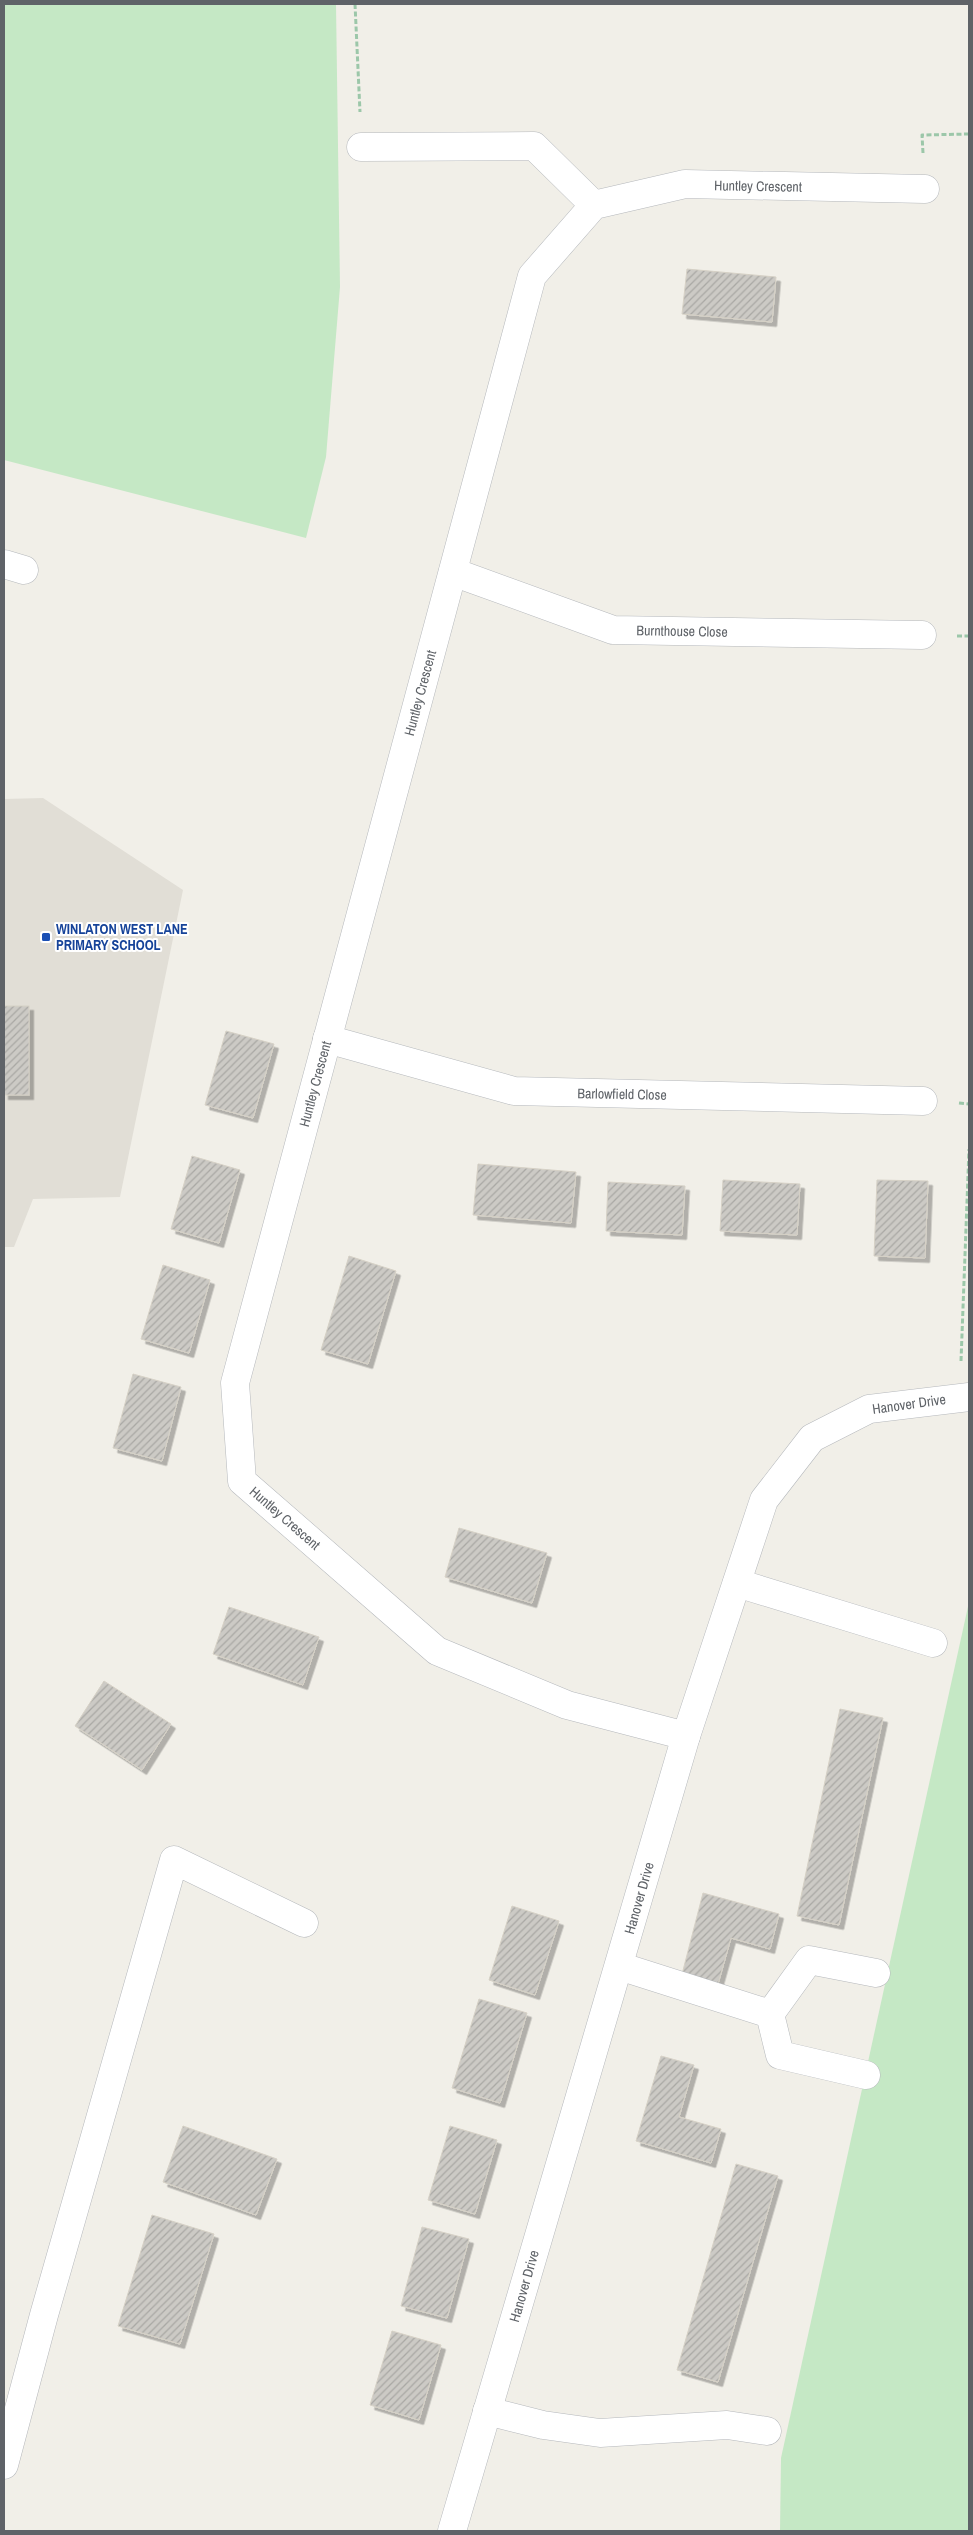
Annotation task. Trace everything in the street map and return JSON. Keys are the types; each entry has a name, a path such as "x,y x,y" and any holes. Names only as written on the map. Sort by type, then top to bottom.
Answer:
{"street":[{"path":"361,147 534,146 594,205"},
{"name":"Huntley Crescent","path":"686,1736 567,1705 437,1651 242,1481 234,1383 532,276 594,205 684,184 925,189"},
{"name":"Burnthouse Close","path":"452,572 613,630 922,635"},
{"name":"Barlowfield Close","path":"328,1039 514,1091 923,1101"},
{"name":"Hanover Drive","path":"452,2531 686,1736 764,1500 812,1438 869,1409 964,1397"},
{"path":"737,1583 933,1644"},
{"path":"4,2465 44,2316 174,1860 304,1923"},
{"path":"866,2075 780,2055 770,2014 809,1960 876,1973"},
{"path":"619,1966 770,2014"},
{"path":"487,2411 543,2425 600,2433 727,2425 767,2431"}],"path":[{"path":"355,4 361,147"},
{"path":"964,1397 969,1150"}],"shaded area":[{"path":"43,798 183,890 120,1197 33,1199 14,1247 4,1247 4,799"}],"green space":[{"path":"4,4 336,4 340,287 326,457 306,538 4,460"},
{"path":"969,1602 969,2531 780,2531 781,2458"}],"building":[{"path":"687,269 776,277 772,322 682,314"},
{"path":"4,1006 29,1006 29,1095 4,1095"},
{"path":"226,1031 274,1044 253,1118 205,1105"},
{"path":"192,1156 240,1170 219,1243 171,1229"},
{"path":"478,1164 576,1172 571,1223 473,1215"},
{"path":"723,1180 800,1184 797,1235 720,1231"},
{"path":"877,1180 928,1181 925,1258 874,1256"},
{"path":"608,1182 685,1186 682,1235 606,1231"},
{"path":"349,1256 396,1271 368,1364 321,1350"},
{"path":"163,1265 210,1280 189,1353 141,1339"},
{"path":"133,1374 181,1387 162,1461 113,1448"},
{"path":"459,1528 547,1553 532,1603 445,1577"},
{"path":"229,1607 319,1637 303,1685 213,1654"},
{"path":"104,1681 171,1724 142,1770 75,1726"},
{"path":"840,1709 883,1718 839,1925 797,1916"},
{"path":"703,1893 779,1914 770,1949 731,1938 716,1991 680,1982"},
{"path":"512,1906 559,1921 535,1995 489,1980"},
{"path":"479,1999 527,2013 500,2103 452,2088"},
{"path":"661,2056 694,2065 679,2117 721,2129 711,2163 636,2141"},
{"path":"183,2126 277,2159 256,2215 163,2182"},
{"path":"450,2126 497,2140 475,2214 428,2200"},
{"path":"736,2164 778,2176 718,2382 677,2370"},
{"path":"152,2215 214,2234 180,2344 118,2326"},
{"path":"422,2227 469,2239 447,2318 401,2306"},
{"path":"392,2331 441,2345 419,2420 370,2405"}],"place":[{"name":"WINLATON WEST LANE PRIMARY SCHOOL","path":"46,937"}]}
